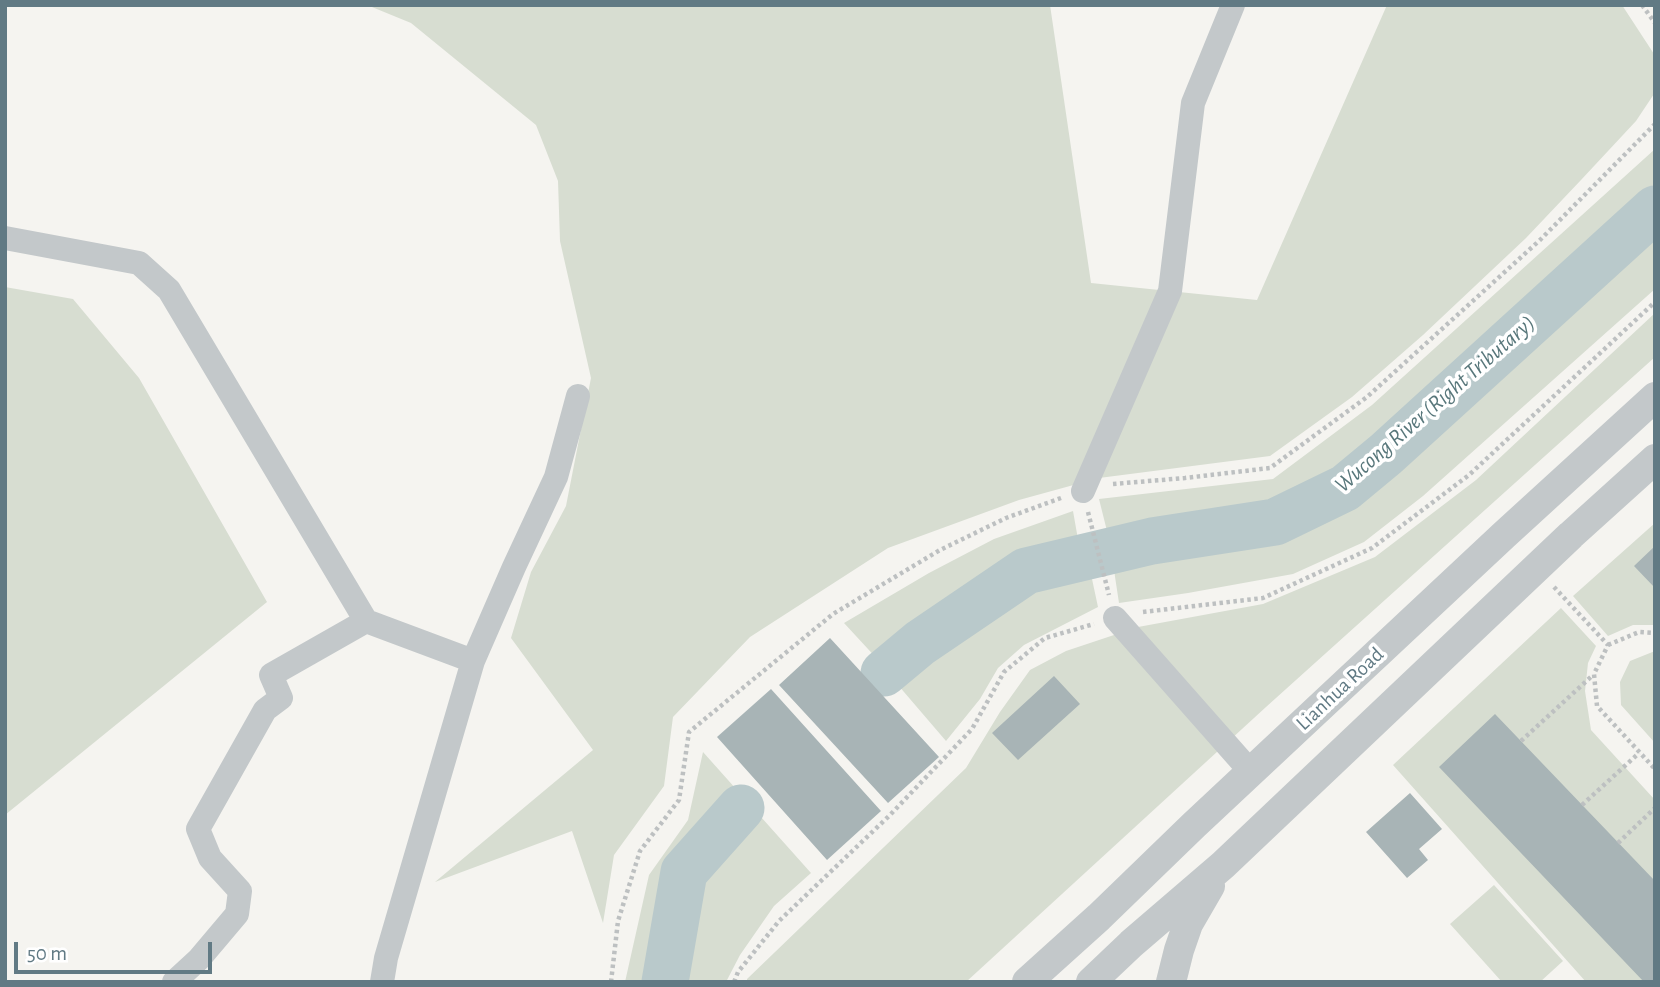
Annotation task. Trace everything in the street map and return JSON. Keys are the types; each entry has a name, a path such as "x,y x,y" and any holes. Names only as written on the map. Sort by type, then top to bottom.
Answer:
{"street":[{"path":"1085,498 1170,291 1193,103 1233,5"},
{"path":"5,238 139,263 169,290 366,621 473,660"},
{"path":"382,982 390,945 473,660 556,477 578,396"},
{"name":"Lianhua Road","path":"1041,977 1099,917 1251,772 1655,397"},
{"path":"1091,982 1223,865 1655,459"},
{"path":"1113,611 1251,772"},
{"path":"174,982 199,959 237,914 240,891 211,858 198,829 265,710 281,698 271,675 366,621"},
{"path":"1171,982 1188,924 1223,865"}],"path":[{"path":"1642,5 1655,23"},
{"path":"611,982 618,921 640,851 679,800 689,733 833,614 940,550 1006,518 1085,498 1098,485 1270,468 1367,397 1540,240 1655,124"},
{"path":"734,982 738,972 779,921 890,815 972,729 1004,672 1045,638 1113,611 1127,614 1263,598 1372,548 1469,475 1655,302"},
{"path":"1085,498 1113,611"},
{"path":"1554,587 1608,646"},
{"path":"1521,741 1594,674 1608,646 1639,632 1655,633"},
{"path":"1594,674 1597,706 1655,769"},
{"path":"1582,805 1639,753"},
{"path":"1618,843 1655,808"}],"shaded area":[{"path":"367,5 1050,5 1091,283 1257,300 1387,5 1622,5 1654,54 1654,94 1636,121 1526,238 1423,335 1352,397 1270,456 1099,478 1019,500 888,548 750,637 673,717 664,786 614,855 603,923 572,831 435,882 593,750 511,638 531,572 566,506 591,378 560,241 558,181 536,125 411,23"},
{"path":"1655,149 1655,193 1428,405 1346,477 1274,511 1109,539 1099,499 1273,479 1372,405"},
{"path":"1655,220 1655,289 1423,496 1364,542 1293,574 1119,603 1112,557 1222,544 1284,528 1355,493 1497,368"},
{"path":"5,287 73,299 139,378 267,602 5,815"},
{"path":"1655,313 1655,357 1266,707 966,982 747,982 747,979 966,768 1000,712 1030,670 1066,651 1138,627 1263,604 1375,557 1476,480"},
{"path":"1073,511 1079,545 994,577 880,662 844,623 994,539"},
{"path":"1655,523 1655,625 1633,625 1608,636 1573,596"},
{"path":"1089,565 1098,607 1024,645 998,668 980,699 946,741 892,678 933,645 1031,579"},
{"path":"1561,608 1596,646 1588,663 1585,691 1591,730 1655,800 1655,982 1586,982 1393,765"},
{"path":"1655,651 1655,743 1621,705 1620,682 1630,661"},
{"path":"703,752 811,873 774,906 740,955 726,982 625,982 649,875 688,820"},
{"path":"1494,885 1563,961 1540,982 1502,982 1450,924"}],"building":[{"path":"1655,546 1655,588 1634,566"},
{"path":"830,638 939,757 888,803 779,685"},
{"path":"1054,676 1080,704 1018,760 992,733"},
{"path":"771,689 881,811 827,860 717,737"},
{"path":"1495,714 1655,881 1655,982 1644,982 1439,767"},
{"path":"1410,793 1442,829 1419,849 1428,860 1407,878 1366,832"}],"waterway":[{"name":"Wucong River (Right Tributary)","path":"884,673 920,643 1026,571 1152,541 1275,522 1345,488 1386,454 1655,209"},
{"name":"Wucong River (Right Tributary)","path":"665,982 684,872 741,808"}]}
